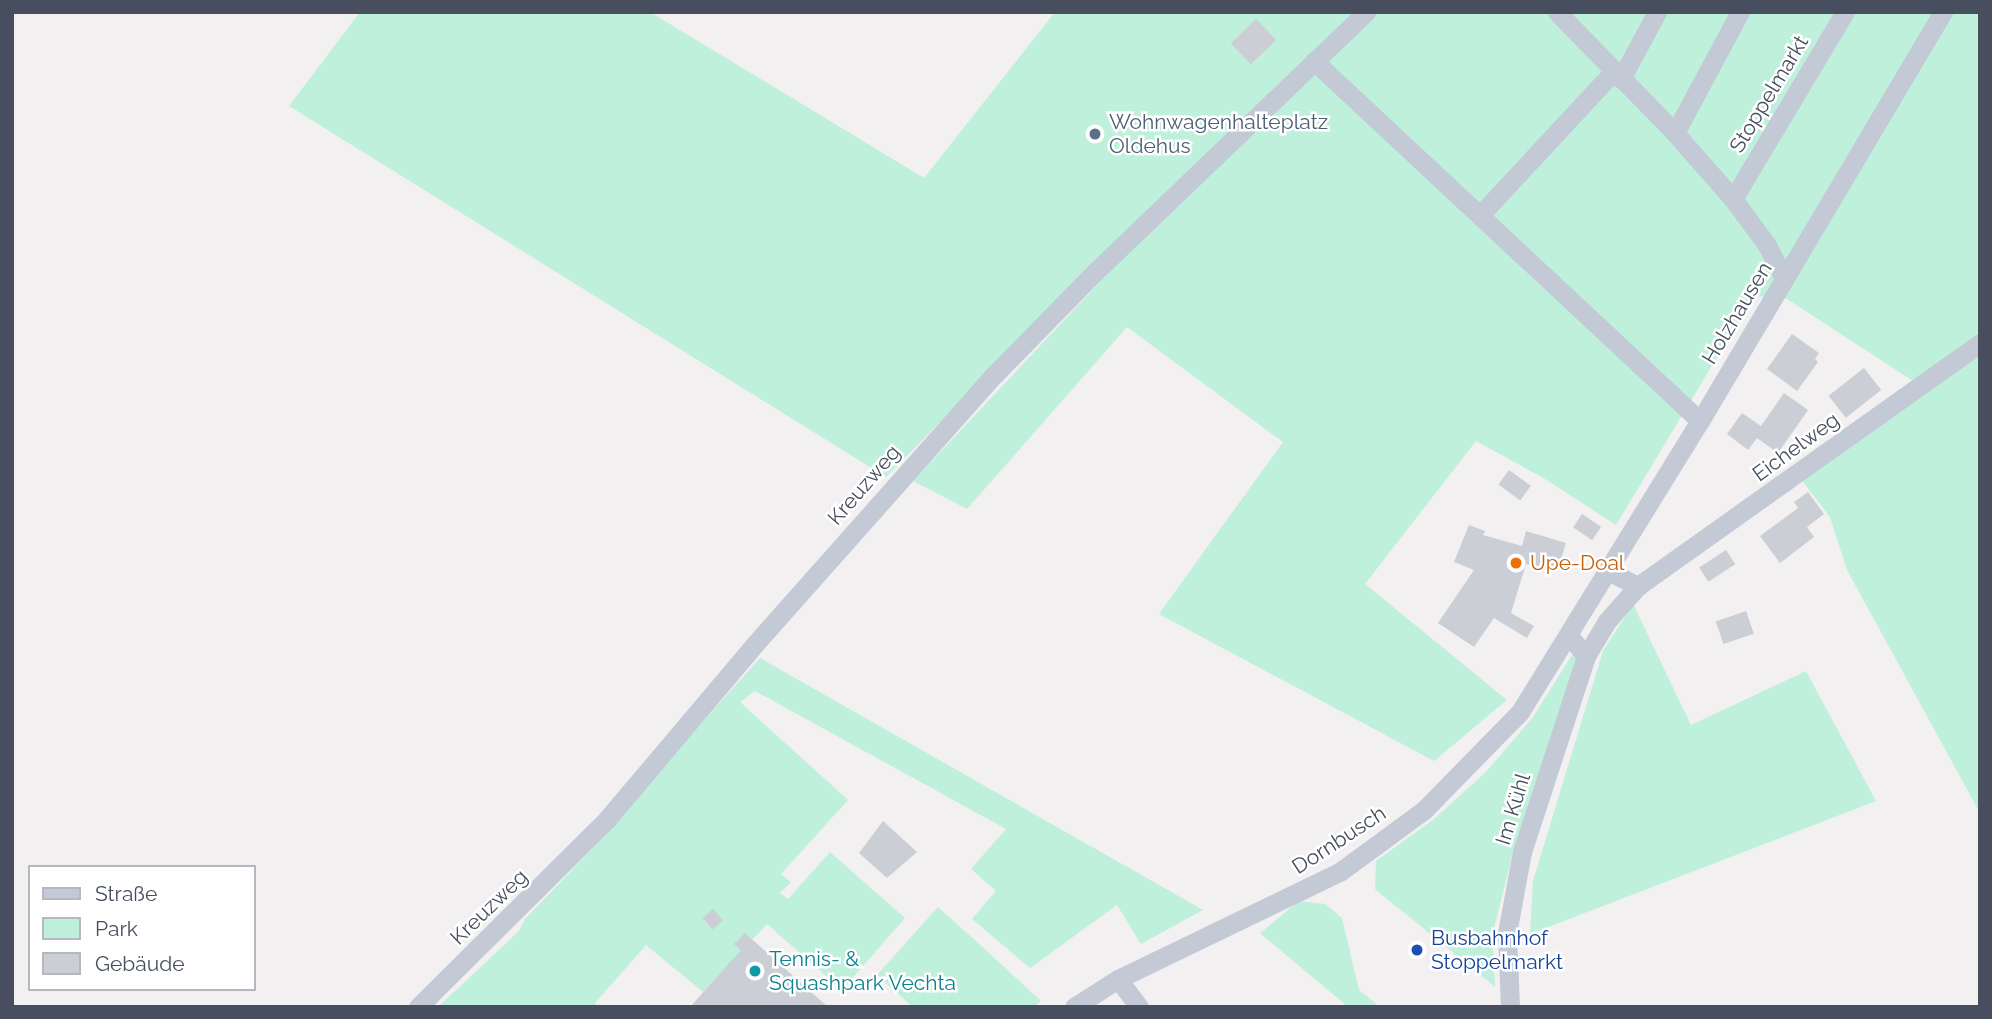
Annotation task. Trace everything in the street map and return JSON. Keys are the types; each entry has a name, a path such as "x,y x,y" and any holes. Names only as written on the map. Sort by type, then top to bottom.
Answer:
{"street":[{"name":"Kreuzweg","path":"418,1007 519,910 608,818 755,644 995,374 1095,272 1366,12"},
{"name":"Stoppelmarkt","path":"1557,12 1675,133 1733,199 1767,245 1784,279"},
{"path":"1481,214 1617,76 1657,12"},
{"path":"1675,133 1740,12"},
{"name":"Stoppelmarkt","path":"1733,199 1845,12"},
{"name":"Holzhausen","path":"1569,636 1943,12"},
{"path":"1314,61 1700,421"},
{"name":"Eichelweg","path":"1586,656 1607,621 1638,586 1980,343"},
{"path":"1608,570 1638,586"},
{"path":"1569,636 1586,656"},
{"name":"Dornbusch","path":"1074,1007 1118,979 1341,871 1424,810 1520,712 1569,636"},
{"name":"Im Kühl","path":"1510,1007 1507,933 1522,852 1586,656"},
{"path":"1118,979 1139,1007"}],"green space":[{"path":"360,12 650,12 924,178 1055,12 1980,12 1980,332 1913,381 1787,299 1754,296 1616,525 1545,479 1476,441 1365,584 1507,700 1434,761 1159,614 1283,442 1127,327 967,509 913,481 1099,283 1085,275 886,477 289,106"},
{"path":"1980,352 1980,813 1847,570 1830,517 1801,479"},
{"path":"1633,604 1691,725 1806,671 1876,801 1530,934 1533,881 1603,651"},
{"path":"1572,655 1580,661 1512,857 1492,936 1495,987 1375,889 1376,861 1434,819 1486,772 1533,717"},
{"path":"760,658 1203,910 1141,944 1117,905 1030,968 972,919 996,891 971,869 1006,829 755,691 740,702 848,800 781,874 791,882 780,893 788,899 830,852 905,918 842,990 767,924 703,992 646,945 595,1003 598,1007 438,1007 519,931 525,919 620,820 654,776"},
{"path":"1299,901 1325,904 1342,918 1359,990 1380,1007 1348,1007 1260,933"},
{"path":"938,907 1041,1001 1033,1007 913,1007 877,975"}],"building":[{"path":"1256,19 1276,40 1251,64 1231,43"},
{"path":"1792,334 1819,353 1815,359 1818,362 1797,391 1767,369"},
{"path":"1864,368 1881,390 1846,418 1829,396"},
{"path":"1784,393 1808,410 1778,453 1757,438 1748,450 1727,434 1742,413 1761,426"},
{"path":"1509,470 1531,486 1520,500 1498,485"},
{"path":"1808,492 1824,514 1807,527 1814,537 1780,563 1760,536 1798,508 1794,502"},
{"path":"1582,514 1601,527 1592,540 1573,527"},
{"path":"1469,525 1485,531 1483,535 1522,546 1526,531 1566,543 1558,569 1540,563 1538,568 1526,564 1511,613 1534,626 1527,638 1494,618 1474,647 1438,623 1474,570 1454,562"},
{"path":"1726,550 1735,564 1708,582 1699,567"},
{"path":"1746,611 1754,634 1724,644 1716,621"},
{"path":"883,821 917,852 887,878 859,853"},
{"path":"713,909 723,920 713,930 703,918"},
{"name":"Tennis- & Squashpark Vechta","path":"745,933 828,1007 690,1007 741,950 734,944"}],"place":[{"name":"Wohnwagenhalteplatz Oldehus","path":"1095,134"},
{"name":"Upe-Doal","path":"1516,563"},
{"name":"Busbahnhof Stoppelmarkt","path":"1417,950"},
{"name":"Tennis- & Squashpark Vechta","path":"755,971"}]}
